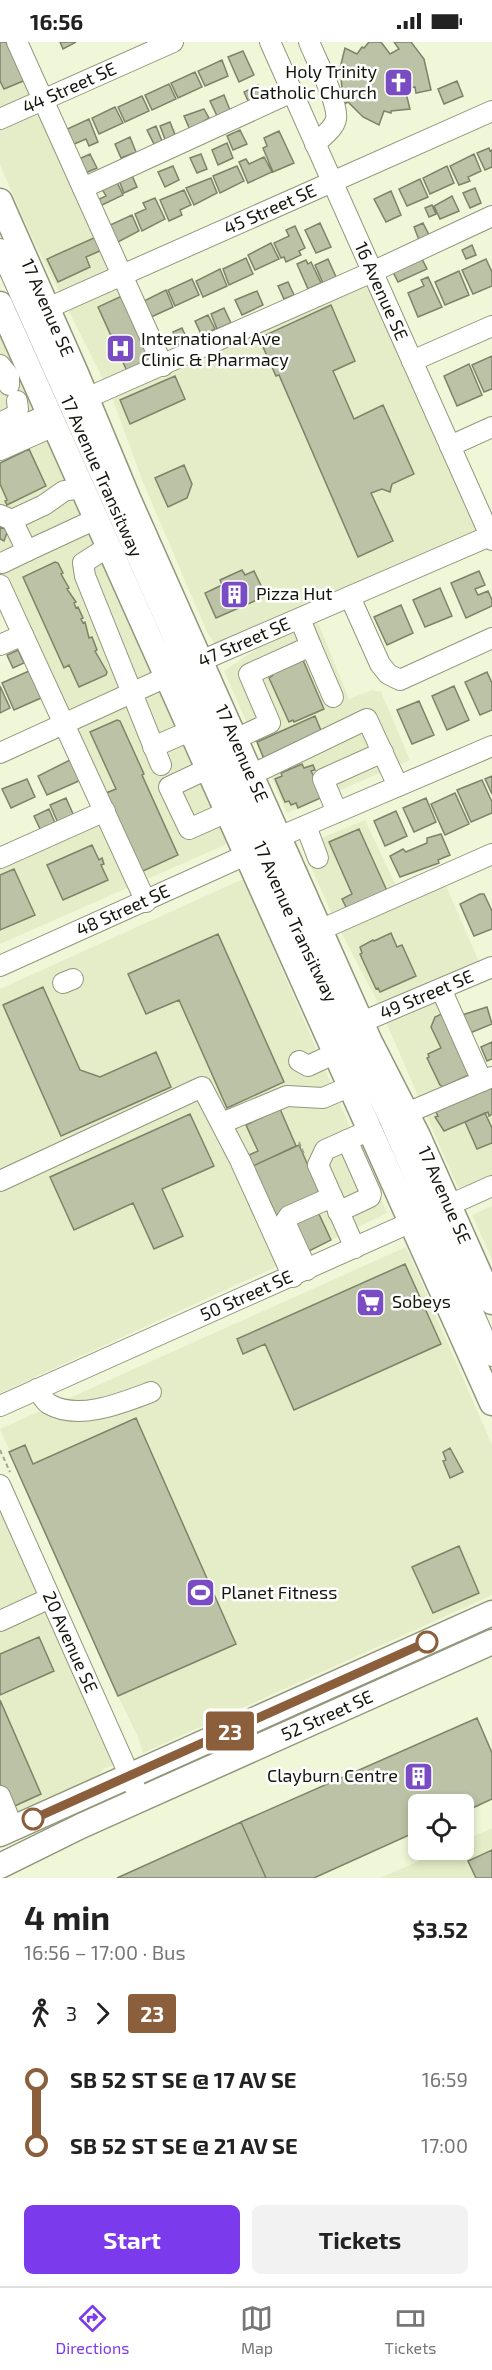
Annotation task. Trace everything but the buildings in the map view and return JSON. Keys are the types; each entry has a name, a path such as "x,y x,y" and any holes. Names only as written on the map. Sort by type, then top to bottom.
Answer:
{"main road":[{"name":"17 Avenue SE","path":"0,201 117,472 184,669 190,731 226,812 370,1130 491,1299"},
{"name":"17 Avenue SE","path":"3,320 52,420 73,490 96,519 108,547 184,669 260,770 279,837 362,1022 407,1113 430,1214 492,1404"},
{"name":"52 Street SE","path":"7,1831 492,1613"},
{"name":"52 Street SE","path":"0,1866 140,1799 492,1642"}],"street":[{"path":"17,42 164,366"},
{"name":"44 Street SE","path":"2,113 43,99 173,42"},
{"path":"309,42 335,104 336,119 331,129 315,144"},
{"name":"16 Avenue SE","path":"276,44 292,92 491,537"},
{"path":"83,188 292,92"},
{"name":"45 Street SE","path":"48,308 492,111"},
{"path":"87,398 164,366 492,216"},
{"name":"17 Avenue Transitway","path":"0,249 173,638 192,694 275,880 374,1084 492,1356"},
{"path":"412,361 492,326"},
{"path":"0,365 9,376 18,409 16,415 0,423"},
{"path":"0,435 52,420"},
{"path":"0,450 52,420"},
{"path":"450,447 492,427"},
{"path":"27,551 4,516 19,504 53,490 73,490"},
{"path":"2,563 96,519"},
{"name":"47 Street SE","path":"0,753 184,669 491,537"},
{"path":"108,547 83,564 85,576 161,765"},
{"path":"0,585 146,902"},
{"path":"350,597 380,664 388,674 400,680 492,638"},
{"path":"300,619 333,697"},
{"path":"0,645 23,635"},
{"path":"235,739 270,723 249,674 311,646"},
{"path":"260,770 367,719 398,786"},
{"path":"153,747 190,731"},
{"path":"279,837 492,746"},
{"path":"337,812 323,779 383,752"},
{"path":"207,769 170,787 189,829 226,812"},
{"path":"0,858 105,811"},
{"path":"306,825 318,858"},
{"path":"320,930 492,854"},
{"name":"48 Street SE","path":"0,966 246,855"},
{"name":"49 Street SE","path":"362,1022 492,967"},
{"path":"407,1113 487,1079 441,989"},
{"path":"299,1061 308,1066 336,1053"},
{"path":"222,1123 287,1096 323,1098 351,1086"},
{"path":"0,1181 202,1087 300,1273"},
{"path":"355,1248 318,1165 325,1150 370,1130"},
{"path":"300,1273 285,1222 289,1216 370,1197 371,1194 347,1140"},
{"name":"50 Street SE","path":"0,1406 492,1186"},
{"name":"17 Avenue Transitway","path":"465,1295 475,1332 492,1376"},
{"path":"37,1389 47,1403 66,1411 110,1407 151,1392"},
{"name":"20 Avenue SE","path":"0,1485 140,1799"},
{"path":"0,1621 50,1598"},
{"path":"0,1796 7,1831"}],"shaded area":[{"path":"0,42 14,42 158,368 372,272 490,536 314,613 349,699 372,690 381,692 410,760 287,813 224,671 304,617 217,647 207,632 142,480 112,397 33,240 0,165"},
{"path":"0,331 72,495 149,661 227,844 0,944 0,858 105,811 0,578"},
{"path":"365,820 398,890 334,919 304,851 305,845"},
{"path":"243,879 387,1213 278,1266 0,1393 0,989"},
{"path":"443,879 483,971 441,990 492,1077 492,1177 458,1188 376,999 339,928"},
{"path":"492,1206 492,1259 472,1215"},
{"path":"406,1247 492,1445 492,1595 143,1753 138,1737 0,1429"},
{"path":"0,1496 123,1762 103,1769 97,1778 9,1817 0,1812"},
{"path":"492,1828 492,1878 380,1878 421,1860 474,1860 474,1836"}],"bus line":[{"name":"23","path":"33,1819 427,1642"}],"place":[{"name":"Holy Trinity Catholic Church","path":"398,82"},
{"name":"International Ave Clinic & Pharmacy","path":"120,349"},
{"name":"Pizza Hut","path":"235,594"},
{"name":"Sobeys","path":"371,1302"},
{"name":"Planet Fitness","path":"200,1593"},
{"name":"Clayburn Centre","path":"419,1776"}]}
